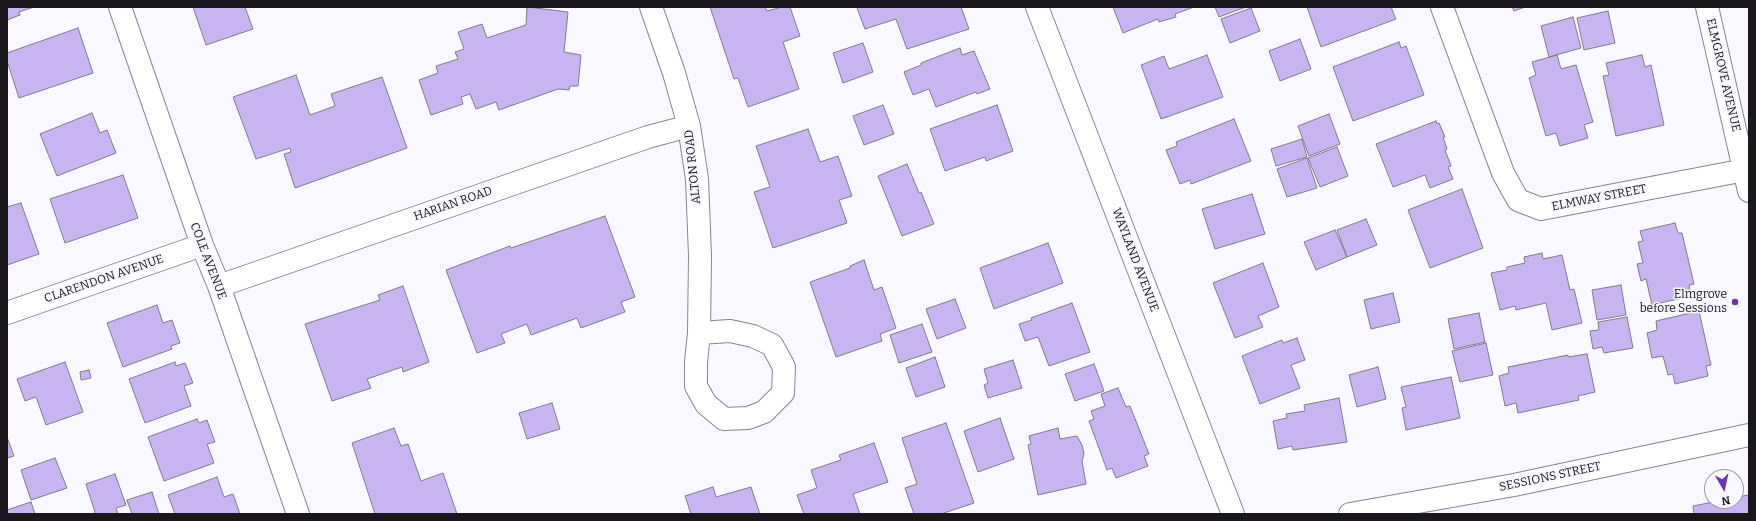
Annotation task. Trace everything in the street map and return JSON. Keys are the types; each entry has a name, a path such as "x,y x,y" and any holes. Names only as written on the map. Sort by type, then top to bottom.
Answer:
{"street":[{"name":"COLE AVENUE","path":"120,7 202,245 219,286 298,514"},
{"name":"ALTON ROAD","path":"651,7 674,73 689,126 697,179 700,256 699,333 696,362 696,386 706,404 724,419 748,418 764,412 783,393 784,367 772,344 753,336 730,331 699,333"},
{"name":"WAYLAND AVENUE","path":"1037,7 1233,514"},
{"name":"ELMWAY STREET","path":"1442,7 1503,173 1518,200 1541,209 1747,180"},
{"name":"ELMGROVE AVENUE","path":"1707,7 1747,180"},
{"name":"HARIAN ROAD","path":"219,286 648,137 689,126"},
{"name":"CLARENDON AVENUE","path":"7,313 202,245"},
{"name":"SESSIONS STREET","path":"1350,514 1514,485 1749,435"}],"building":[{"path":"7,7 34,7 19,12 20,15 7,20"},
{"path":"193,7 245,7 253,29 206,45"},
{"path":"527,7 568,12 564,52 581,55 578,86 570,86 569,90 558,89 499,110 496,102 476,109 470,94 461,97 463,104 431,115 419,80 438,73 436,66 458,59 455,52 464,49 458,32 482,24 487,38 526,25"},
{"path":"710,7 765,7 767,11 782,7 790,7 800,36 783,42 799,89 748,107 738,78 734,79"},
{"path":"961,7 969,29 907,49 896,19 865,29 857,8"},
{"path":"1113,7 1194,7 1175,14 1176,17 1159,22 1158,19 1123,33"},
{"path":"1215,7 1246,7 1219,17"},
{"path":"1307,7 1391,7 1396,19 1321,47"},
{"path":"1512,7 1525,7 1514,11"},
{"path":"1251,8 1260,31 1230,43 1221,19"},
{"path":"1608,11 1615,43 1584,50 1577,18"},
{"path":"1573,17 1581,48 1549,57 1541,26"},
{"path":"78,28 93,73 19,98 7,61 7,53"},
{"path":"1300,39 1311,69 1280,81 1269,51"},
{"path":"1399,42 1401,48 1406,46 1424,95 1353,121 1333,67"},
{"path":"863,43 873,72 843,83 833,53"},
{"path":"960,48 962,55 974,51 990,89 977,94 976,92 936,107 929,89 913,95 904,72 921,65 921,63"},
{"path":"1207,55 1223,97 1161,119 1141,65 1164,56 1169,69"},
{"path":"1557,55 1561,69 1576,65 1593,122 1584,125 1588,138 1560,146 1556,133 1546,136 1529,78 1536,75 1532,62"},
{"path":"1642,55 1645,67 1651,65 1664,125 1616,136 1603,76 1609,75 1606,63"},
{"path":"296,75 310,115 335,106 331,94 382,77 407,148 295,188 284,154 291,152 290,148 256,159 233,97"},
{"path":"883,105 894,134 864,145 853,116"},
{"path":"997,105 1013,151 986,161 985,157 945,171 930,129"},
{"path":"92,113 100,133 107,130 116,153 57,176 40,134"},
{"path":"1329,114 1340,144 1309,156 1298,126"},
{"path":"1234,119 1251,161 1191,184 1190,180 1180,184 1166,150 1177,146 1176,142"},
{"path":"1436,121 1437,124 1439,123 1445,137 1443,137 1447,149 1445,150 1451,166 1448,167 1453,179 1430,188 1425,175 1393,187 1376,144"},
{"path":"808,129 820,162 838,156 852,196 839,200 847,223 773,248 754,192 770,187 756,146"},
{"path":"1302,139 1307,157 1276,166 1271,149"},
{"path":"1337,147 1348,176 1320,187 1308,158"},
{"path":"1307,158 1317,188 1287,197 1277,169"},
{"path":"907,164 919,193 921,192 934,224 902,236 878,176"},
{"path":"123,175 138,218 65,243 50,199"},
{"path":"1462,189 1483,248 1430,268 1408,210"},
{"path":"1252,194 1265,234 1215,249 1202,209"},
{"path":"21,203 39,254 7,265 7,207"},
{"path":"605,216 635,297 621,302 625,312 581,328 577,318 531,335 527,324 501,334 505,343 477,353 446,270 510,246 511,248"},
{"path":"1366,219 1377,245 1347,257 1337,230"},
{"path":"1675,223 1678,233 1682,233 1694,284 1689,285 1691,296 1652,305 1646,279 1641,281 1637,264 1643,263 1638,242 1643,241 1640,231"},
{"path":"1335,230 1347,257 1316,270 1304,242"},
{"path":"1048,243 1063,283 994,309 980,268"},
{"path":"1542,253 1543,259 1562,255 1570,290 1574,289 1582,323 1552,330 1546,303 1516,310 1515,306 1500,310 1491,273 1507,270 1507,267 1525,263 1524,257"},
{"path":"864,260 874,290 882,287 896,328 880,334 882,341 836,357 810,282 850,268 850,266"},
{"path":"1263,263 1279,307 1258,316 1263,327 1235,338 1213,283"},
{"path":"1621,285 1626,315 1597,320 1592,290"},
{"path":"403,286 429,362 403,372 402,367 367,379 371,388 332,401 305,324 380,300 378,295"},
{"path":"1393,293 1400,322 1371,329 1364,300"},
{"path":"955,299 966,328 937,339 926,309"},
{"path":"1072,303 1090,352 1049,366 1038,337 1025,341 1019,324"},
{"path":"157,305 163,323 172,320 180,343 171,346 172,349 123,367 107,323"},
{"path":"1699,311 1711,365 1706,366 1708,376 1675,384 1673,374 1668,375 1663,356 1652,358 1647,333 1657,330 1656,321"},
{"path":"1479,313 1485,342 1454,349 1448,319"},
{"path":"1627,317 1633,348 1604,353 1602,347 1593,349 1590,331 1599,330 1598,322"},
{"path":"922,324 932,352 899,363 890,335"},
{"path":"1297,338 1305,360 1291,365 1300,388 1260,404 1242,356 1282,340 1283,343"},
{"path":"1486,343 1493,375 1460,382 1452,351"},
{"path":"1587,354 1595,392 1578,396 1579,400 1518,413 1516,403 1505,406 1499,376 1509,373 1508,367 1568,355 1568,357"},
{"path":"935,357 945,387 916,397 906,368"},
{"path":"1013,360 1022,388 988,398 984,385 988,383 984,369"},
{"path":"65,362 83,412 46,425 36,397 25,401 17,379"},
{"path":"175,362 176,366 185,363 193,383 184,386 191,406 145,423 129,379"},
{"path":"1094,364 1104,391 1075,401 1065,374"},
{"path":"1378,367 1386,399 1357,407 1349,375"},
{"path":"89,370 91,378 81,380 80,372"},
{"path":"1451,377 1460,418 1406,430 1402,408 1406,407 1401,387"},
{"path":"1118,388 1126,407 1130,406 1149,454 1144,456 1148,466 1116,478 1112,468 1107,470 1089,421 1094,419 1091,411 1105,406 1101,394"},
{"path":"1339,398 1347,442 1293,450 1292,446 1278,449 1273,421 1287,418 1286,414 1305,411 1304,405"},
{"path":"552,403 560,429 527,439 519,413"},
{"path":"1000,418 1014,459 978,472 964,431"},
{"path":"197,419 199,423 207,420 215,442 207,444 214,463 164,481 148,437"},
{"path":"946,423 974,503 941,514 914,514 905,488 917,484 902,438"},
{"path":"394,428 401,446 408,444 421,481 443,473 457,514 375,514 352,443"},
{"path":"1058,428 1060,439 1077,436 1082,445 1084,454 1082,461 1086,484 1038,495 1028,445 1031,444 1029,436"},
{"path":"7,437 14,456 7,458"},
{"path":"874,443 888,482 853,494 860,514 804,514 797,495 817,488 811,470 841,460 839,455"},
{"path":"55,458 67,488 31,500 21,470"},
{"path":"115,474 126,505 116,508 118,514 93,514 95,512 86,484"},
{"path":"217,477 224,497 233,494 240,514 175,514 168,495"},
{"path":"713,487 716,497 751,487 760,514 691,514 685,496"},
{"path":"152,492 159,514 132,514 127,500"},
{"path":"1749,495 1749,514 1694,514 1693,506 1704,504 1704,509 1744,509 1744,496"},
{"path":"31,502 35,514 7,514 7,510"}],"place":[{"name":"Elmgrove before Sessions","path":"1735,302"}]}
